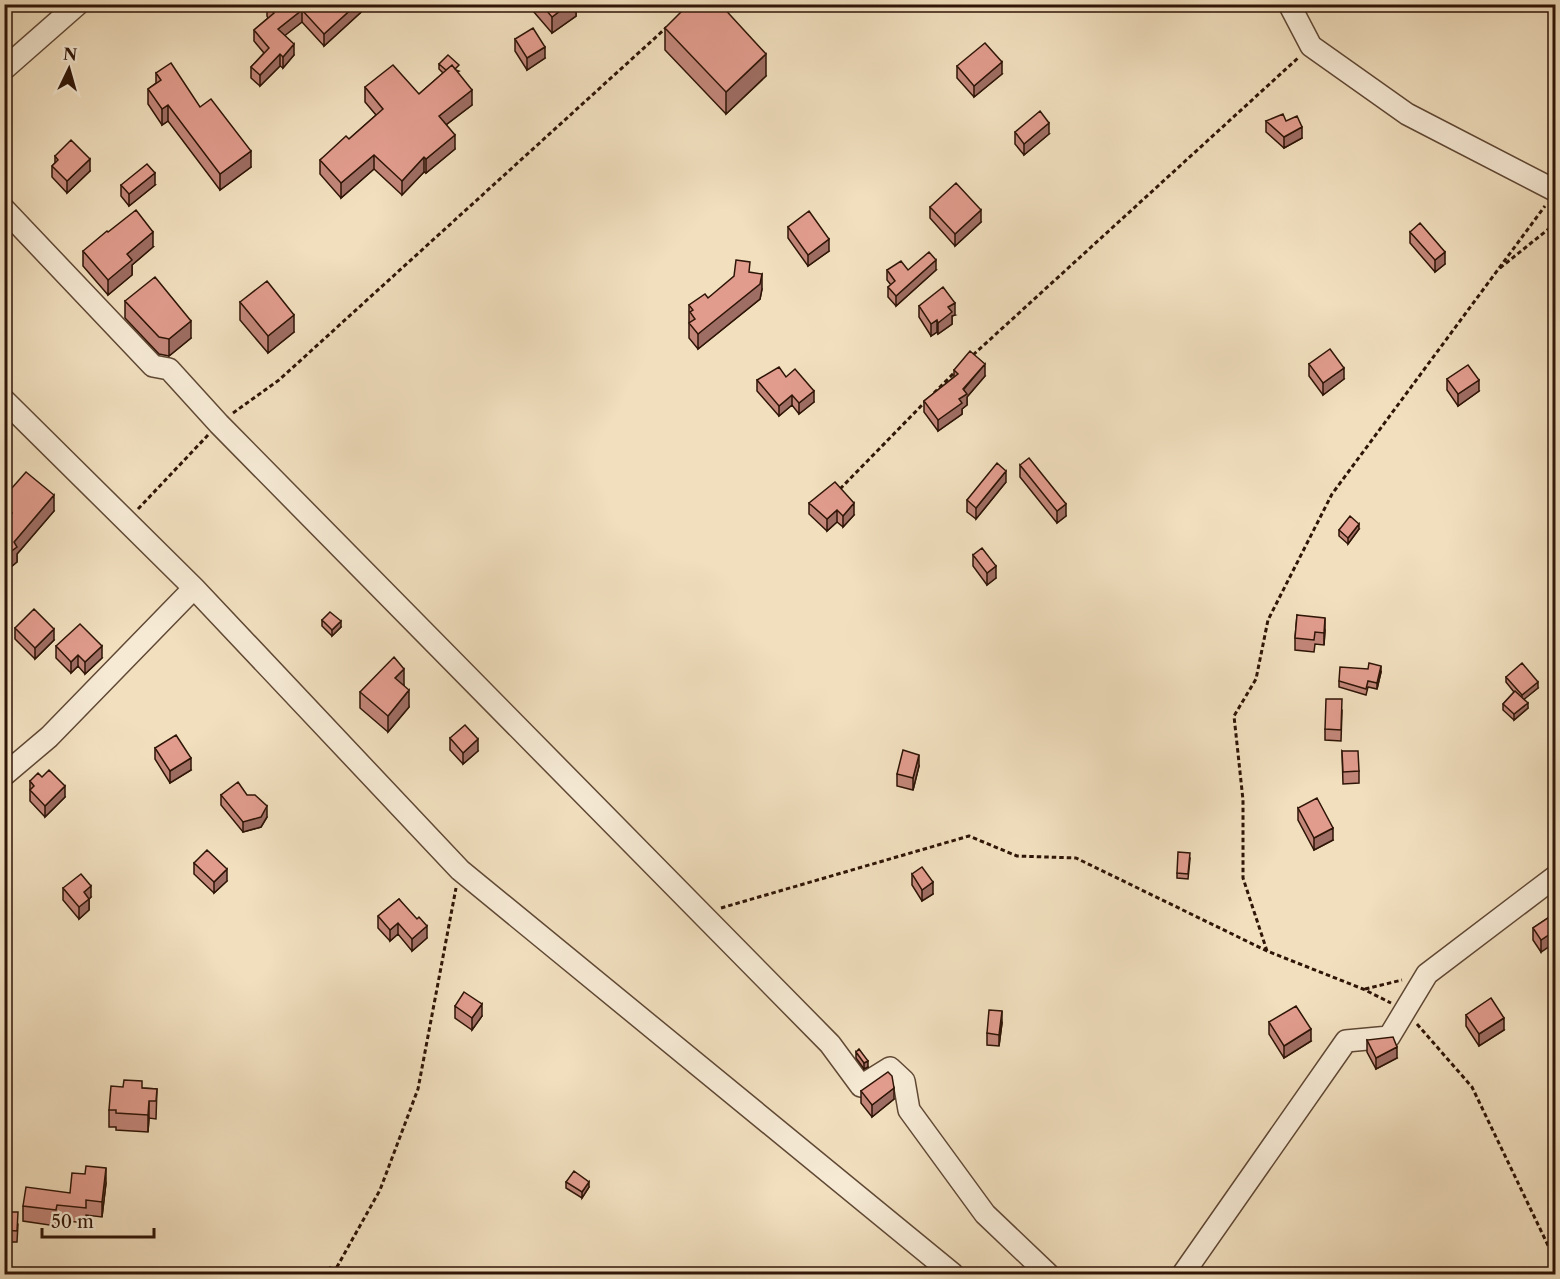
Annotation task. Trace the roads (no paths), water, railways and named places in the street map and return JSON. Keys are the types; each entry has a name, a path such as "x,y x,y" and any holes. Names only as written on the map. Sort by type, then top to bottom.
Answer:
{"street":[{"path":"4,69 78,4"},
{"path":"1289,4 1311,46 1407,114 1552,196"},
{"path":"4,209 153,366 169,369 219,424 830,1044 861,1086 890,1068 904,1081 909,1110 985,1214 1048,1275"},
{"path":"4,400 194,588 460,870 953,1275"},
{"path":"4,775 48,737 194,588"},
{"path":"1183,1275 1346,1041 1389,1037 1426,974 1556,876"}]}
